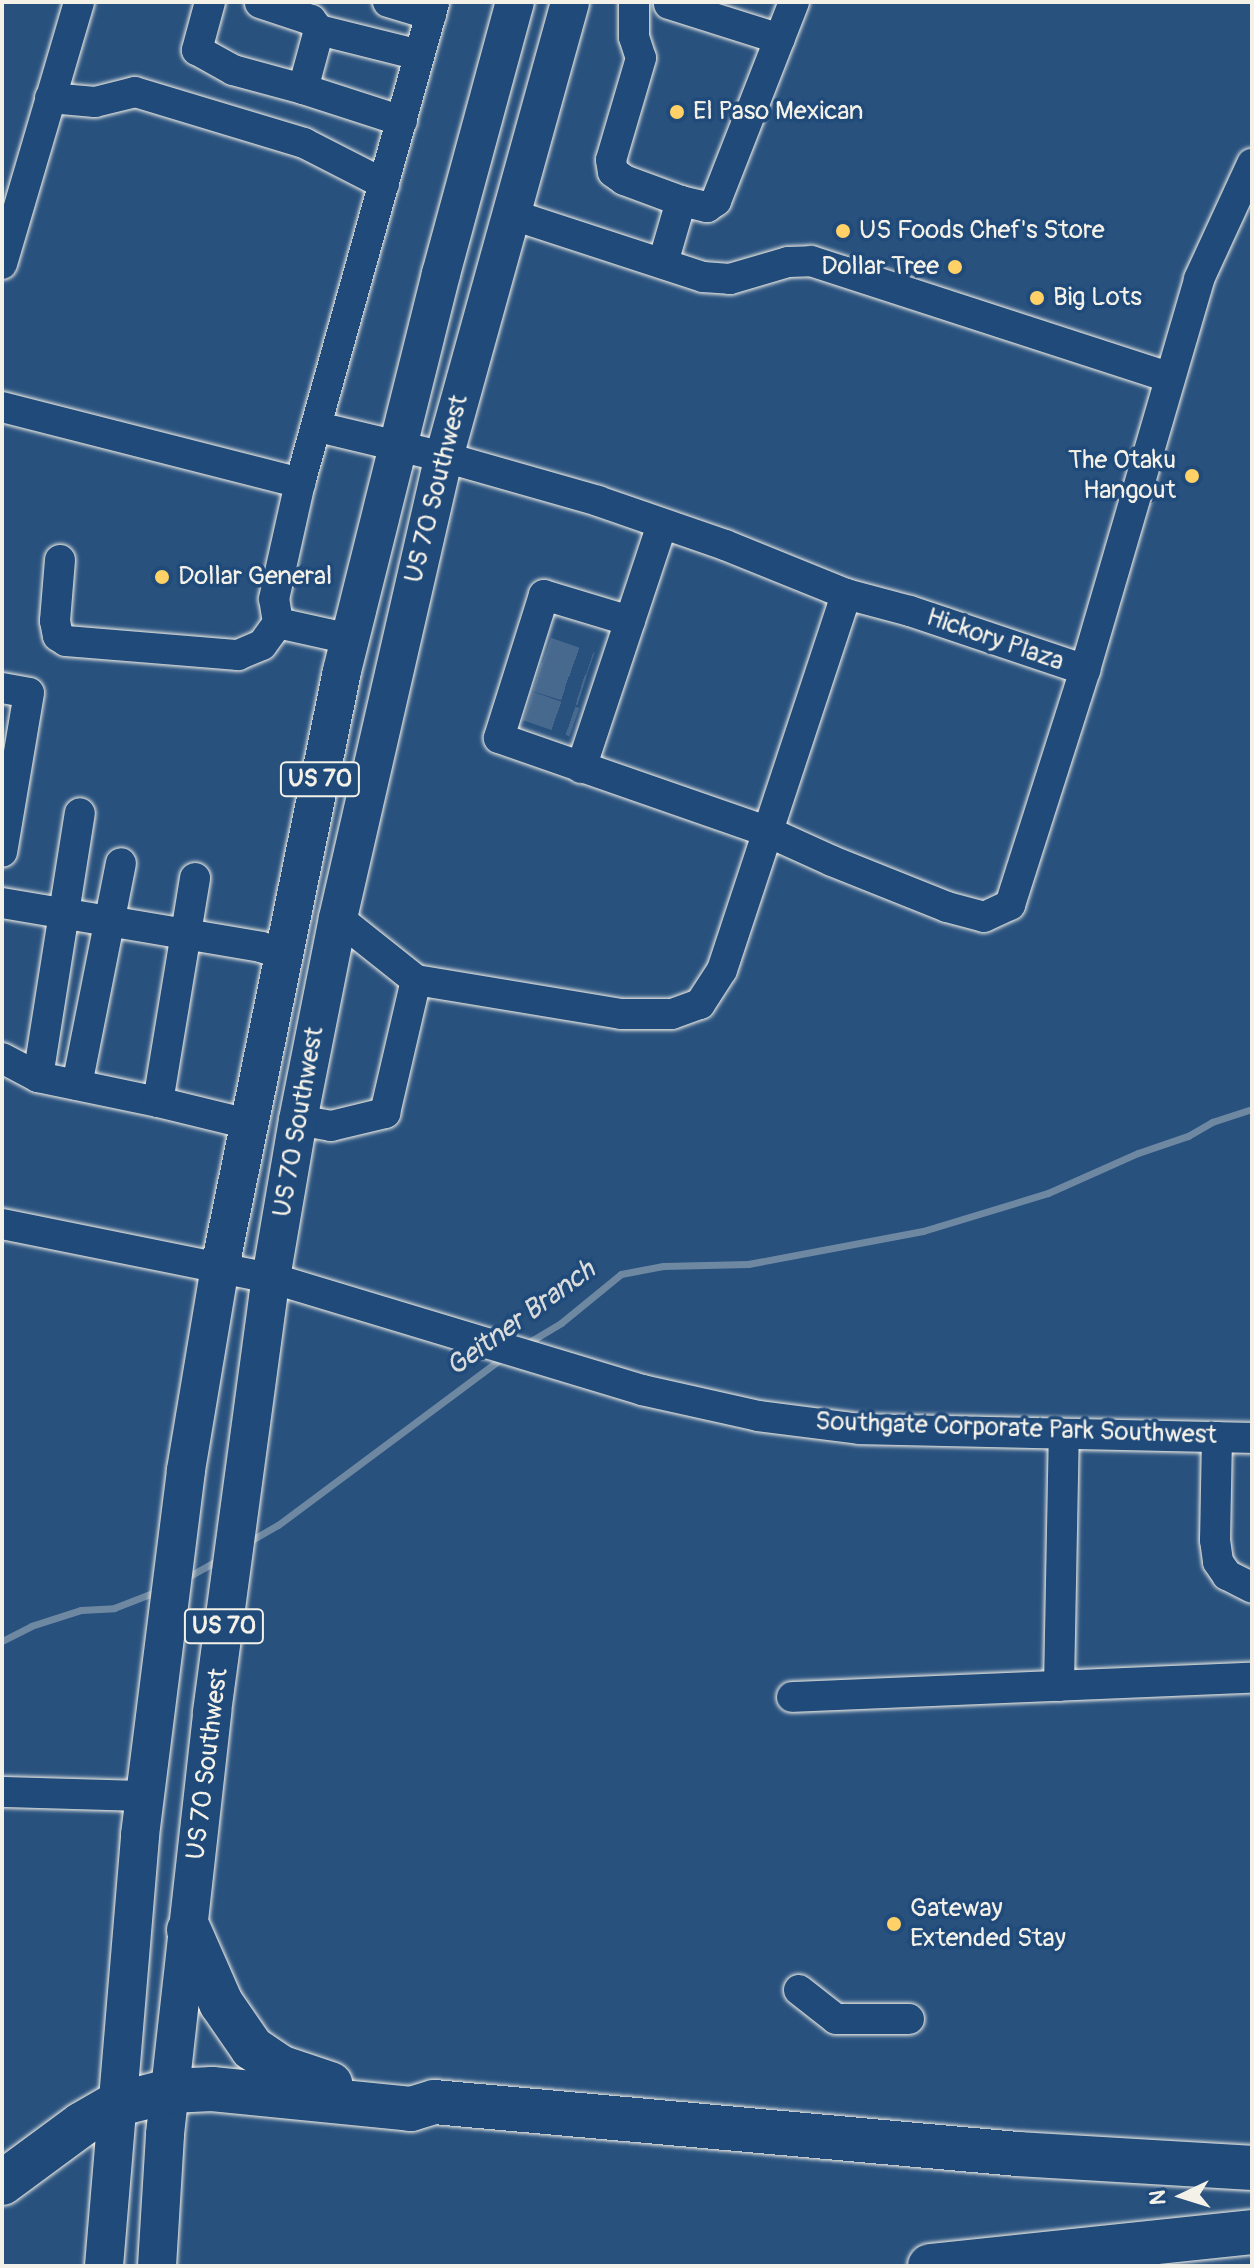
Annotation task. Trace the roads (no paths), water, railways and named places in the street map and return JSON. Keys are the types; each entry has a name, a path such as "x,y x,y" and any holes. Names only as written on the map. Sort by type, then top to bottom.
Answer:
{"highway":[{"path":"189,1930 229,2019 252,2048 266,2059 322,2082 412,2093 434,2102 1018,2154 1252,2168"},
{"path":"2,2183 82,2124 115,2105 170,2091 212,2089 411,2109 434,2102"},
{"path":"930,2266 1252,2232"}],"main road":[{"name":"US 70 Southwest","path":"104,2266 115,2105 144,1796 186,1470 220,1267 350,639 397,446 515,2"},
{"name":"US 70 Southwest","path":"157,2266 170,2091 212,1712 271,1278 298,1120 338,918 444,457 570,2"}],"street":[{"path":"2,264 79,2"},
{"path":"210,2 197,50 233,70 402,121"},
{"path":"60,560 55,621 58,636 66,641 238,655 262,645 278,623 274,599 300,483 432,9 388,2"},
{"path":"634,2 634,37 641,58 611,160 613,172 624,180 707,207 716,201 794,2"},
{"path":"260,3 311,20 319,30 419,55"},
{"path":"638,49 670,3 780,39"},
{"path":"303,89 319,30"},
{"path":"50,98 95,102 135,92 304,143 384,184"},
{"name":"Hickory Plaza","path":"318,427 444,457 598,501 725,545 846,594 910,611 1085,670 1199,279 1252,164"},
{"path":"663,263 681,201"},
{"path":"510,214 703,277 730,279 788,262 811,261 1169,377"},
{"path":"2,407 300,483"},
{"path":"581,768 584,726 597,683 630,621 662,525"},
{"path":"338,918 416,980 621,1014 672,1014 700,1004 722,970 846,594"},
{"path":"630,621 544,595 528,676 499,738 766,831 947,907 984,917 1010,905 1085,670"},
{"path":"278,623 350,639"},
{"path":"2,688 29,693 2,852"},
{"path":"38,1077 80,813"},
{"path":"77,1085 121,863"},
{"path":"158,1102 195,878"},
{"path":"2,903 261,947 284,955"},
{"path":"298,1120 331,1126 385,1113 416,980"},
{"path":"2,1058 38,1077 248,1124"},
{"name":"Southgate Corporate Park Southwest","path":"2,1224 271,1278 642,1390 758,1416 859,1429 1252,1438"},
{"path":"1059,1686 1064,1434"},
{"path":"1217,1437 1215,1540 1218,1562 1227,1575 1252,1588"},
{"path":"792,1697 1252,1678"},
{"path":"2,1792 144,1796"},
{"path":"799,1990 836,2019 909,2019"}],"waterway":[{"name":"Geitner Branch","path":"526,1344 561,1323 621,1274 663,1266 748,1264 923,1231 1048,1193 1138,1153 1188,1136 1212,1122 1252,1109"},
{"name":"Geitner Branch","path":"250,1541 278,1525 505,1356"},
{"name":"Geitner Branch","path":"184,1579 218,1560"},
{"name":"Geitner Branch","path":"2,1641 31,1626 81,1610 114,1608 158,1591"}],"tunnel":[{"path":"546,652 589,667"},
{"path":"537,677 582,691"},
{"path":"528,706 574,722"}],"place":[{"name":"El Paso Mexican","path":"677,112"},
{"name":"US Foods Chef's Store","path":"843,231"},
{"name":"Dollar Tree","path":"955,267"},
{"name":"Big Lots","path":"1037,298"},
{"name":"The Otaku Hangout","path":"1192,476"},
{"name":"Dollar General","path":"162,577"},
{"name":"Gateway Extended Stay","path":"894,1924"}]}
